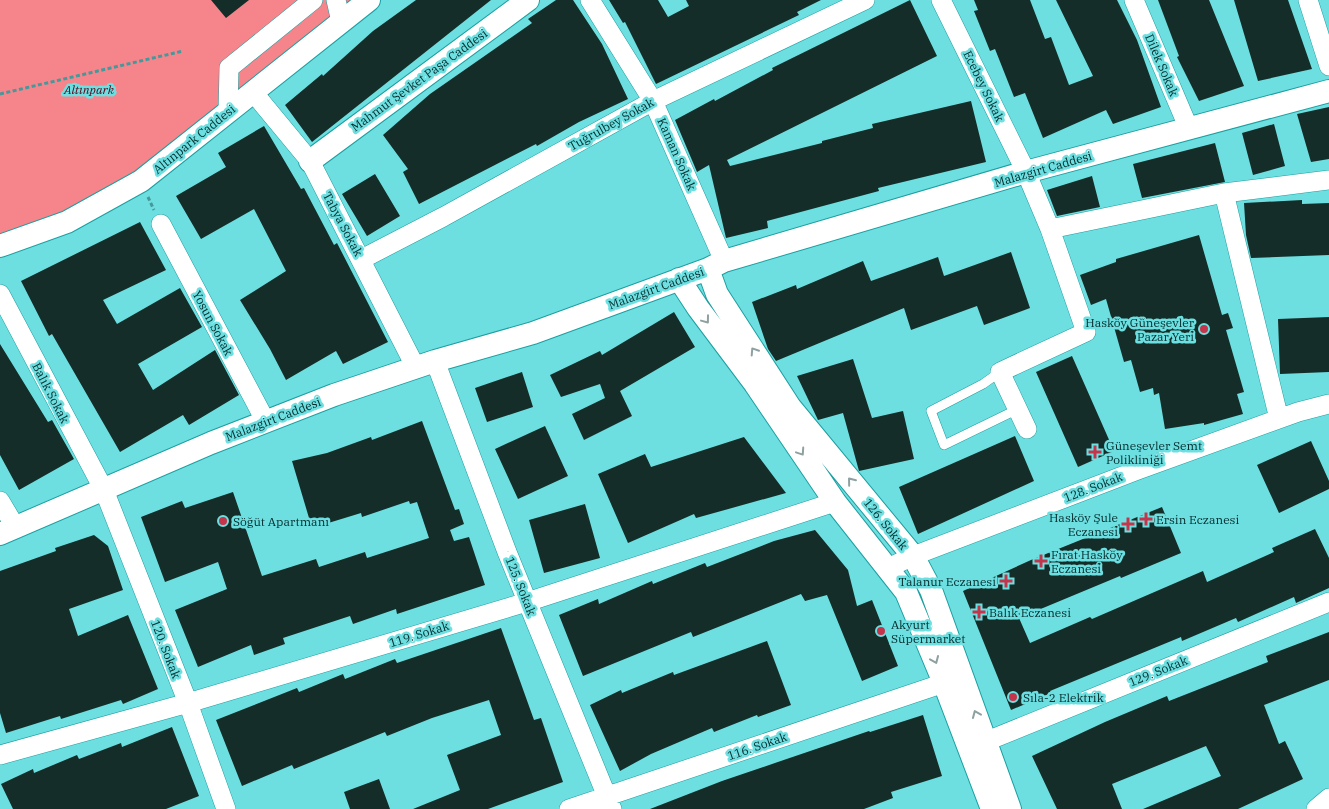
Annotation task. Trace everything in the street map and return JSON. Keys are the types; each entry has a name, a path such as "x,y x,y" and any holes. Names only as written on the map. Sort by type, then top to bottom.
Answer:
{"street":[{"path":"228,112 229,68 313,0"},
{"path":"336,0 341,22"},
{"name":"Altınpark Caddesi","path":"0,246 67,222 141,181 369,0"},
{"name":"Mahmut Şevket Paşa Caddesi","path":"310,161 528,0"},
{"name":"Kaman Sokak","path":"590,0 653,101 716,265"},
{"name":"Tuğrulbey Sokak","path":"362,259 443,217 653,101 865,0"},
{"name":"Ecebey Sokak","path":"941,0 1026,172 1050,229 1086,332 1000,372"},
{"name":"Dilek Sokak","path":"1134,0 1189,129"},
{"path":"1308,0 1329,66"},
{"name":"Malazgirt Caddesi","path":"8,531 211,443 334,395 425,364 533,333 716,265 1026,172 1329,90"},
{"name":"Tabya Sokak","path":"253,92 310,161 362,259 425,364"},
{"path":"1050,229 1224,193 1329,180"},
{"path":"1224,193 1279,419"},
{"name":"Yosun Sokak","path":"161,224 266,422"},
{"name":"126. Sokak","path":"716,265 717,294 790,407 913,556 931,590 964,687 987,741 1010,809"},
{"path":"679,279 698,308 755,384 835,502 906,592 944,683 992,809"},
{"name":"Balık Sokak","path":"0,294 104,490"},
{"name":"125. Sokak","path":"425,364 527,602 610,803"},
{"path":"1000,372 1027,428"},
{"name":"128. Sokak","path":"888,568 913,556 1129,473 1279,419 1329,404"},
{"name":"120. Sokak","path":"104,490 188,703 226,809"},
{"path":"0,501 8,531"},
{"name":"119. Sokak","path":"0,755 188,703 527,602 835,502"},
{"name":"129. Sokak","path":"987,741 1329,602"},
{"name":"116. Sokak","path":"569,809 610,803 944,683"},
{"path":"1316,809 1329,798"}],"lane":[{"path":"1000,372 983,384 931,411 944,445 1018,409"}],"path":[{"path":"0,94 184,51"},
{"path":"141,181 161,224"}],"green space":[{"name":"Altınpark","path":"0,0 369,0 158,168 0,246"}],"building":[{"path":"211,0 249,0 226,18"},
{"path":"416,0 491,0 312,142 285,105 322,74 323,76 373,31"},
{"path":"556,0 573,0 602,44 628,99 419,204 403,172 408,169 383,135 430,94 532,23 528,19"},
{"path":"609,0 658,0 668,17 689,6 686,0 821,0 797,12 799,15 656,84 625,22 623,23"},
{"path":"910,0 937,56 727,160 730,166 873,128 872,124 971,101 986,162 878,188 879,191 767,221 768,228 726,238 709,165 697,172 675,120 773,70 772,68"},
{"path":"974,0 1030,0 1045,39 1051,37 1069,85 1093,76 1056,0 1117,0 1137,40 1161,107 1113,124 1106,110 1043,138 1025,93 1014,97 995,49 990,51 974,11 978,10"},
{"path":"1158,0 1209,0 1244,86 1199,101 1177,57 1179,56"},
{"path":"1234,0 1288,0 1312,69 1258,81"},
{"path":"1329,107 1329,159 1311,162 1297,114"},
{"path":"1274,124 1285,166 1253,175 1242,133"},
{"path":"264,126 301,189 304,188 334,245 337,243 388,342 343,364 336,351 286,380 270,349 240,300 286,271 254,209 201,239 176,196 226,167 218,153"},
{"path":"1215,143 1225,182 1142,198 1133,164"},
{"path":"375,174 400,216 367,236 342,194"},
{"path":"1092,176 1100,207 1057,216 1047,190"},
{"path":"1302,200 1302,204 1329,203 1329,255 1251,258 1246,235 1244,203"},
{"path":"140,222 166,270 103,300 117,324 180,288 202,327 138,364 153,390 215,350 239,395 189,425 183,415 120,452 52,334 49,336 21,281"},
{"name":"Hasköy Güneşevler Pazar Yeri","path":"1199,235 1222,315 1228,313 1233,328 1226,330 1244,392 1237,394 1243,414 1204,425 1204,423 1165,429 1159,393 1154,395 1153,388 1140,392 1131,360 1124,362 1106,299 1091,305 1080,275 1116,262 1116,259"},
{"path":"1011,252 1030,308 984,325 977,306 911,330 904,308 776,361 768,349 752,302 796,285 797,289 863,261 871,281 938,257 944,276"},
{"path":"674,312 695,347 620,391 632,416 584,440 572,414 605,398 600,384 561,397 550,375 600,351 602,355"},
{"path":"1329,317 1329,372 1280,374 1278,319"},
{"path":"0,344 48,422 52,420 74,459 19,490 0,455"},
{"path":"1072,356 1114,451 1078,467 1036,372"},
{"path":"853,359 872,418 903,411 914,459 859,471 843,413 818,420 797,376"},
{"path":"522,372 533,407 487,422 475,388"},
{"path":"422,421 455,510 459,509 464,524 450,530 454,541 469,537 485,585 397,614 396,609 353,624 350,616 283,638 285,644 254,655 251,645 198,667 175,610 227,589 218,562 165,582 141,517 182,501 185,508 233,492 262,576 316,559 319,567 365,552 367,558 429,538 417,502 410,504 409,501 362,517 361,513 312,528 292,461 327,453 371,437 372,440"},
{"path":"545,426 568,476 518,499 495,449"},
{"path":"1015,436 1034,481 918,534 899,487"},
{"path":"744,437 786,493 696,518 694,514 628,543 598,474 645,454 651,467"},
{"path":"1311,441 1329,481 1329,489 1279,513 1257,465"},
{"path":"585,504 600,558 544,573 529,520"},
{"path":"1162,507 1181,553 1019,618 1030,643 1090,617 1092,619 1203,571 1207,582 1274,552 1272,548 1315,529 1329,558 1329,588 1296,603 1294,597 1238,622 1236,618 1182,641 1181,637 1050,691 1051,693 1011,710 963,591 1031,560"},
{"path":"815,530 848,570 857,606 872,600 898,666 862,681 827,595 805,601 801,594 693,637 691,632 583,676 559,615 598,599 599,604 652,581 653,584 705,563 707,567 774,541"},
{"path":"94,535 108,546 123,590 69,609 78,636 128,615 158,689 123,704 121,700 61,719 60,716 6,733 0,713 0,571 56,551 55,548"},
{"path":"501,628 534,720 541,718 563,782 488,809 413,809 460,790 447,755 501,735 489,700 432,718 387,736 385,732 294,769 292,765 242,786 216,720 297,688 299,692 343,674 345,679 395,659 397,663"},
{"path":"1329,632 1329,680 1264,705 1279,744 1285,741 1303,779 1238,809 1143,809 1221,776 1206,746 1112,784 1122,809 1057,809 1032,756 1167,696 1169,701 1268,662 1266,656"},
{"path":"767,641 791,705 758,717 757,715 714,732 712,728 651,754 620,771 590,705 621,690 622,693 673,672 674,675"},
{"path":"923,715 942,776 891,792 893,798 864,809 650,809 722,781 869,731"},
{"path":"172,727 199,796 166,809 13,809 1,784 33,769 34,773 77,755 79,759 121,743 122,747"},
{"path":"379,779 390,809 350,809 344,792"}],"place":[{"name":"Hasköy Güneşevler Pazar Yeri","path":"1204,329"},
{"name":"Güneşevler Semt Polikliniği","path":"1095,452"},
{"name":"Ersin Eczanesi","path":"1146,519"},
{"name":"Söğüt Apartmanı","path":"223,521"},
{"name":"Hasköy Şule Eczanesi","path":"1128,524"},
{"name":"Fırat Hasköy Eczanesi","path":"1041,561"},
{"name":"Talanur Eczanesi","path":"1006,581"},
{"name":"Balık Eczanesi","path":"979,612"},
{"name":"Akyurt Süpermarket","path":"881,631"},
{"name":"Sıla-2 Elektrik","path":"1013,697"}]}
